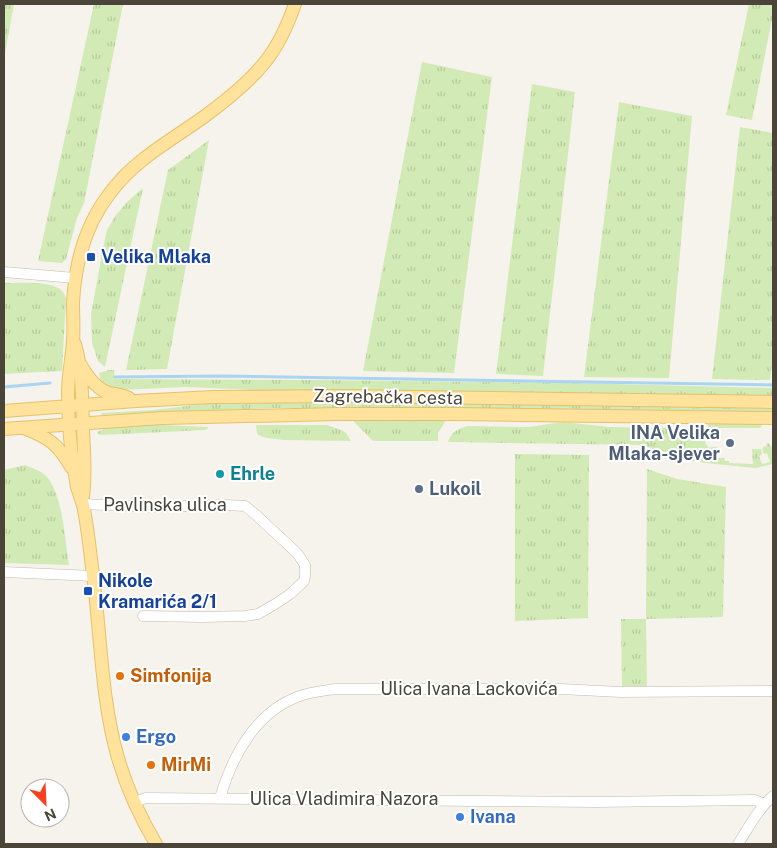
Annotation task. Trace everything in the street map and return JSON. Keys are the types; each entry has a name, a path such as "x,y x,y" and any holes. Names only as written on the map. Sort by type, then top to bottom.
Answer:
{"main road":[{"path":"156,844 134,802 118,757 108,712 93,576 82,504 75,475 69,424 68,377 74,340 73,305 75,278 79,256 87,231 95,214 110,192 138,163 206,116 233,94 265,63 278,43 295,4"},
{"path":"74,340 80,364 83,423 85,478 82,504"},
{"path":"80,364 90,379 102,390 124,395 136,401"},
{"name":"Zagrebačka cesta","path":"4,411 213,397 345,396 773,402"},
{"name":"Zagrebačka cesta","path":"4,429 171,417 338,414 773,418"},
{"path":"22,428 53,442 63,454 75,475"}],"street":[{"path":"4,272 75,278"},
{"name":"Pavlinska ulica","path":"82,504 151,507 245,506 297,553 305,565 304,581 290,594 258,614 202,617 142,616"},
{"path":"4,572 93,576"},
{"name":"Ulica Ivana Lackovića","path":"220,798 245,740 267,716 284,703 314,692 335,688 561,689 620,692 773,691"},
{"path":"738,844 764,804 773,796"},
{"name":"Ulica Vladimira Nazora","path":"134,802 146,798 220,798 595,802 755,800 764,804"}],"green space":[{"path":"4,4 14,4 4,59"},
{"path":"94,4 123,4 84,203 77,218 66,259 62,263 38,261"},
{"path":"749,4 773,4 773,14 752,120 726,115"},
{"path":"422,62 492,77 454,373 363,371"},
{"path":"532,84 575,92 543,376 496,374"},
{"path":"619,102 692,116 669,378 584,377"},
{"path":"740,127 773,133 773,355 770,380 712,379"},
{"path":"209,140 167,369 126,370 168,170"},
{"path":"143,188 105,367 98,361 92,343 91,314 104,243 107,230 116,215"},
{"path":"4,283 44,284 59,288 64,293 66,299 62,371 4,374"},
{"path":"114,370 115,379 569,383 773,388 773,397 259,390 185,387 121,390 101,383 99,373"},
{"path":"318,401 592,404 773,409 773,412 275,408 102,415 101,413 205,404"},
{"path":"355,419 445,422 438,433 438,441 373,441 354,422"},
{"path":"563,422 610,427 691,428 706,442 707,448 717,447 717,458 724,458 729,463 753,464 752,449 761,449 762,454 759,456 762,464 770,462 767,453 764,454 762,448 765,446 767,448 768,443 773,448 773,464 756,468 692,461 642,445 448,442 456,431 468,426 528,427"},
{"path":"709,423 759,424 762,426 760,428 709,428 707,426"},
{"path":"136,425 208,428 205,430 101,435 97,432 110,427"},
{"path":"256,425 327,425 346,433 351,441 267,438 258,435"},
{"path":"515,454 589,455 588,618 515,621"},
{"path":"25,465 39,471 52,484 60,506 69,565 4,563 4,470"},
{"path":"647,469 677,479 726,487 723,617 646,619"},
{"path":"621,619 646,619 647,686 622,686"}],"waterway":[{"path":"115,377 223,376 773,385"},
{"path":"4,387 50,383"}],"place":[{"name":"Velika Mlaka","path":"91,257"},
{"name":"INA Velika Mlaka-sjever","path":"730,443"},
{"name":"Ehrle","path":"220,474"},
{"name":"Lukoil","path":"419,489"},
{"name":"Nikole Kramarića 2/1","path":"88,591"},
{"name":"Simfonija","path":"120,676"},
{"name":"Ergo","path":"126,737"},
{"name":"MirMi","path":"151,765"},
{"name":"Ivana","path":"460,817"}]}
